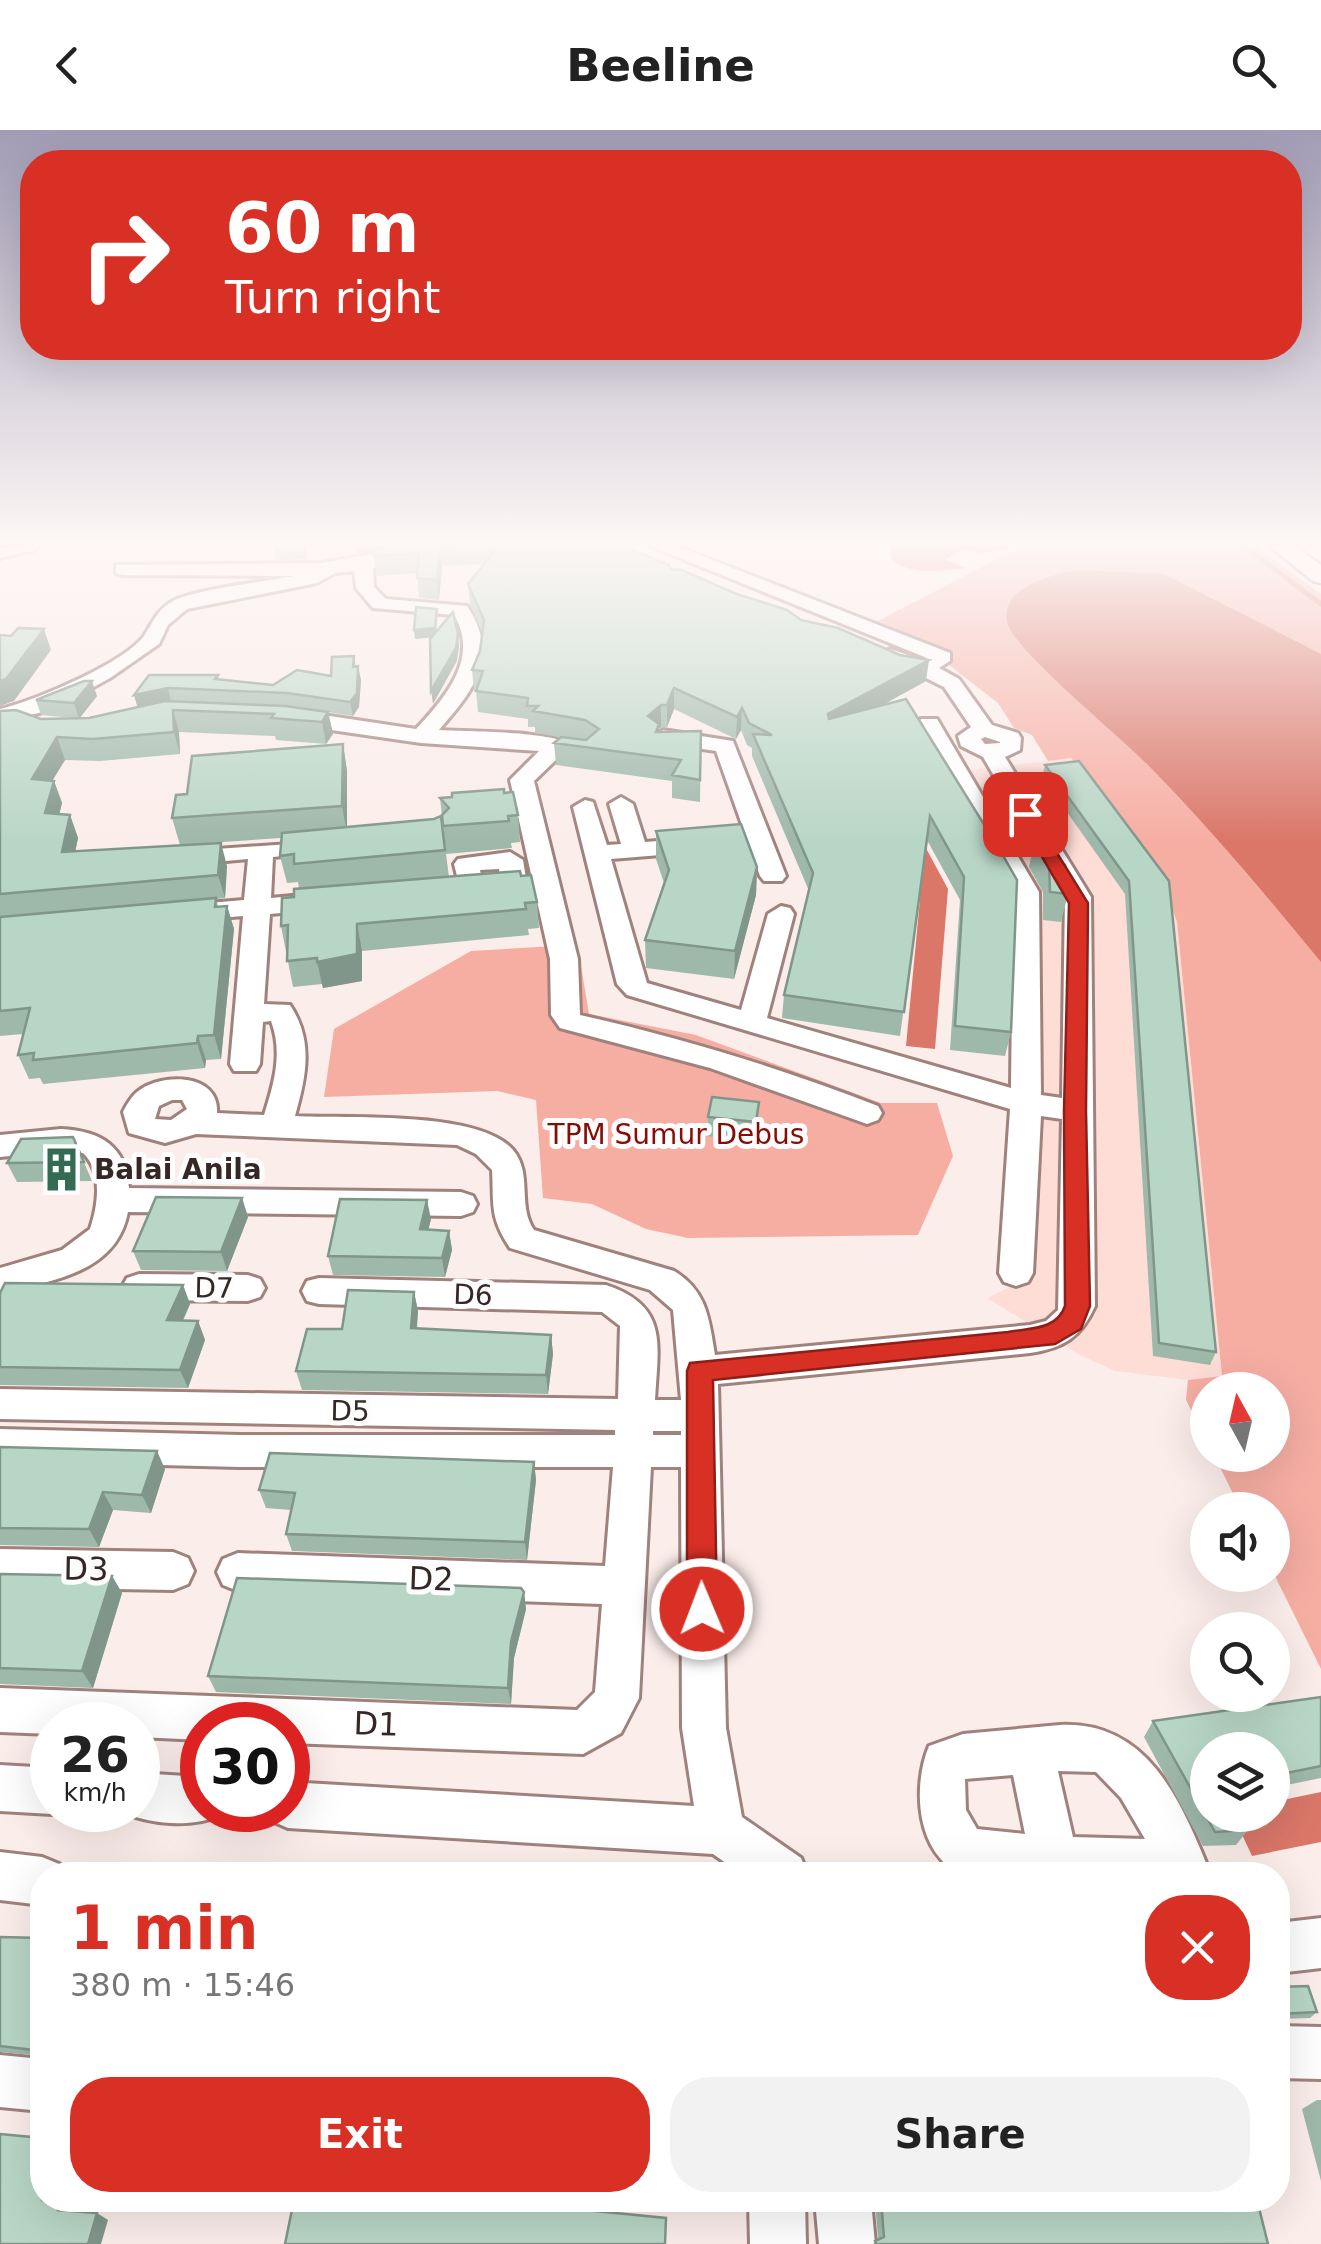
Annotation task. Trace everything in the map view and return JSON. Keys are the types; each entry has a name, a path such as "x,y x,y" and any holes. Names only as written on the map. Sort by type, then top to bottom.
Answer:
{"street":[{"path":"0,719 49,702 104,674 145,645"},
{"path":"421,736 469,677 472,645"},
{"path":"700,1371 1055,1334 1072,1322 1078,1306 1078,903 952,683 862,645"},
{"path":"912,645 944,657 924,668"},
{"path":"273,716 585,752"},
{"path":"0,719 27,721 41,729"},
{"path":"929,724 1026,892 1026,1102 1016,1273"},
{"path":"663,738 725,746 741,841 772,876"},
{"path":"556,746 522,780 564,959 565,1016 570,1022 686,1051 803,1088 867,1114"},
{"path":"621,804 636,850"},
{"path":"585,807 631,984 647,993 1026,1102 1075,1111"},
{"path":"598,853 741,841"},
{"path":"153,851 187,858 339,845"},
{"path":"1001,851 1045,848"},
{"path":"245,1064 262,852"},
{"path":"162,915 354,898"},
{"path":"752,1021 781,914"},
{"path":"249,1014 280,1011 292,1030 292,1075 277,1124"},
{"path":"193,1123 462,1134 491,1145 509,1172 508,1217 522,1239 662,1280 680,1291 690,1308 700,1371 704,1728 721,1831"},
{"path":"0,1146 70,1141 100,1146 110,1156 113,1200 106,1234 94,1247 75,1258 0,1283"},
{"path":"113,1200 461,1204"},
{"name":"D7","path":"0,1283 248,1288"},
{"name":"D6","path":"319,1291 606,1298 624,1307 637,1321 640,1343 636,1433"},
{"name":"D5","path":"0,1404 636,1433"},
{"path":"623,1586 636,1433"},
{"name":"D5","path":"0,1446 240,1451 699,1433"},
{"name":"D3","path":"0,1568 172,1571"},
{"name":"D2","path":"238,1572 623,1586"},
{"name":"D1","path":"0,1710 583,1732 605,1718 617,1698 623,1586"},
{"path":"1069,1862 965,1852 945,1830 941,1784 945,1762 957,1757 1095,1749 1120,1760 1148,1797 1181,1862"},
{"path":"1031,1751 1054,1861"},
{"path":"0,1788 30,1790"},
{"path":"310,1806 721,1831 765,1862"},
{"path":"0,1876 30,1880"},
{"path":"1290,1947 1321,1943"},
{"path":"1290,2052 1321,2053"},
{"path":"0,2080 30,2084"},
{"path":"777,2212 778,2244"},
{"path":"844,2212 847,2244"}],"shaded area":[{"path":"1021,645 1303,645 1321,654 1321,962 1172,789"},
{"path":"866,737 948,889 935,1049 906,1046 920,900 838,739"},
{"path":"1071,758 1144,850 1168,893 1177,922 1222,1372 1190,1372 1188,1380 1115,1371 1078,1354 987,1298 1023,1281 1025,883 963,771"},
{"path":"1321,1792 1321,1842 1252,1856 1241,1832 1290,1832 1290,1798"}],"green space":[{"path":"932,645 1321,645 1321,1669 1283,1592 1290,1592 1290,1492 1232,1492 1222,1472 1290,1472 1290,1372 1222,1372 1177,922 1145,856 1071,758 1048,761 1032,735 1014,728 998,703 949,665 953,654"},
{"name":"TPM Sumur Debus","path":"578,948 589,1014 696,1035 881,1103 937,1103 953,1156 918,1235 688,1238 646,1229 592,1204 543,1198 536,1100 497,1091 324,1097 334,1029 471,951"},
{"path":"1190,1380 1190,1408 1186,1400"}],"building":[{"path":"0,645 32,645 6,679 0,681"},
{"path":"430,645 456,645 456,648 431,691"},
{"path":"481,645 876,645 900,655 929,660 828,714 829,719 906,699 998,847 1017,880 1011,1032 955,1026 964,877 930,816 904,1012 784,995 813,873 753,734 772,735 749,723 742,708 737,717 674,688 667,705 661,705 648,716 659,724 656,732 701,731 700,780 672,775 681,760 554,743 561,737 586,740 599,729 585,720 533,711 538,706 527,706 528,698 476,691 483,671 472,670"},
{"path":"354,656 353,667 358,666 357,693 350,702 287,693 168,688 134,695 149,675 218,675 215,679 273,685 297,670 331,676 332,657"},
{"path":"92,681 74,703 36,700"},
{"path":"165,701 285,706 328,712 322,722 271,718 274,714 173,710 174,732 93,739 57,737 32,779 54,781 45,813 70,815 62,852 221,843 218,875 0,894 0,711 16,710 41,719 89,718"},
{"path":"343,744 342,806 172,818 176,795 187,794 192,756"},
{"path":"1079,761 1169,881 1216,1352 1159,1343 1129,881 1045,765"},
{"path":"504,789 504,793 513,792 518,815 508,816 509,821 443,826 442,815 449,808 440,798 452,797 452,793"},
{"path":"441,816 445,850 294,864 294,854 280,856 282,833"},
{"path":"741,824 757,867 735,951 645,940 669,870 656,831"},
{"path":"1035,839 1044,839 1060,866 1065,865 1068,894 1050,892 1049,864"},
{"path":"520,871 521,876 531,875 537,902 525,903 526,909 357,924 357,954 317,962 317,958 287,961 288,925 281,926 282,898 294,897 294,889"},
{"path":"216,898 215,907 227,906 214,1035 198,1036 197,1043 33,1060 34,1053 18,1055 30,1008 0,1011 0,917"},
{"path":"712,1097 759,1102 756,1122 708,1117"},
{"path":"73,1137 84,1162 7,1163 21,1139"},
{"path":"156,1197 242,1198 221,1252 133,1251"},
{"path":"340,1199 427,1200 420,1229 449,1231 442,1258 328,1256"},
{"path":"5,1283 183,1285 167,1320 198,1321 180,1370 0,1367 0,1293"},
{"path":"348,1290 414,1292 411,1328 551,1335 546,1375 296,1371 307,1329 342,1329"},
{"path":"0,1447 157,1451 142,1495 103,1492 89,1529 0,1528"},
{"path":"270,1453 534,1462 525,1542 286,1534 295,1493 259,1490"},
{"path":"0,1574 112,1576 82,1671 0,1668"},
{"path":"237,1578 521,1588 524,1592 511,1642 508,1688 208,1676"},
{"path":"1321,1697 1321,1766 1290,1772 1290,1732 1190,1732 1190,1787 1153,1721 1216,1712 1290,1712 1290,1701"},
{"path":"0,1937 30,1938 30,2050 0,2046"},
{"path":"1308,1986 1317,2012 1290,2013 1290,1987"},
{"path":"0,2134 30,2137 30,2212 97,2213 88,2244 0,2244"},
{"path":"292,2212 605,2212 666,2218 665,2244 285,2244"},
{"path":"882,2212 1260,2212 1268,2244 876,2244 884,2237"}],"place":[{"name":"Balai Anila","path":"61,1169"}],"route":[{"path":"702,1609 700,1371 1008,1342 1055,1334 1072,1322 1078,1306 1078,897 1025,814"}]}
